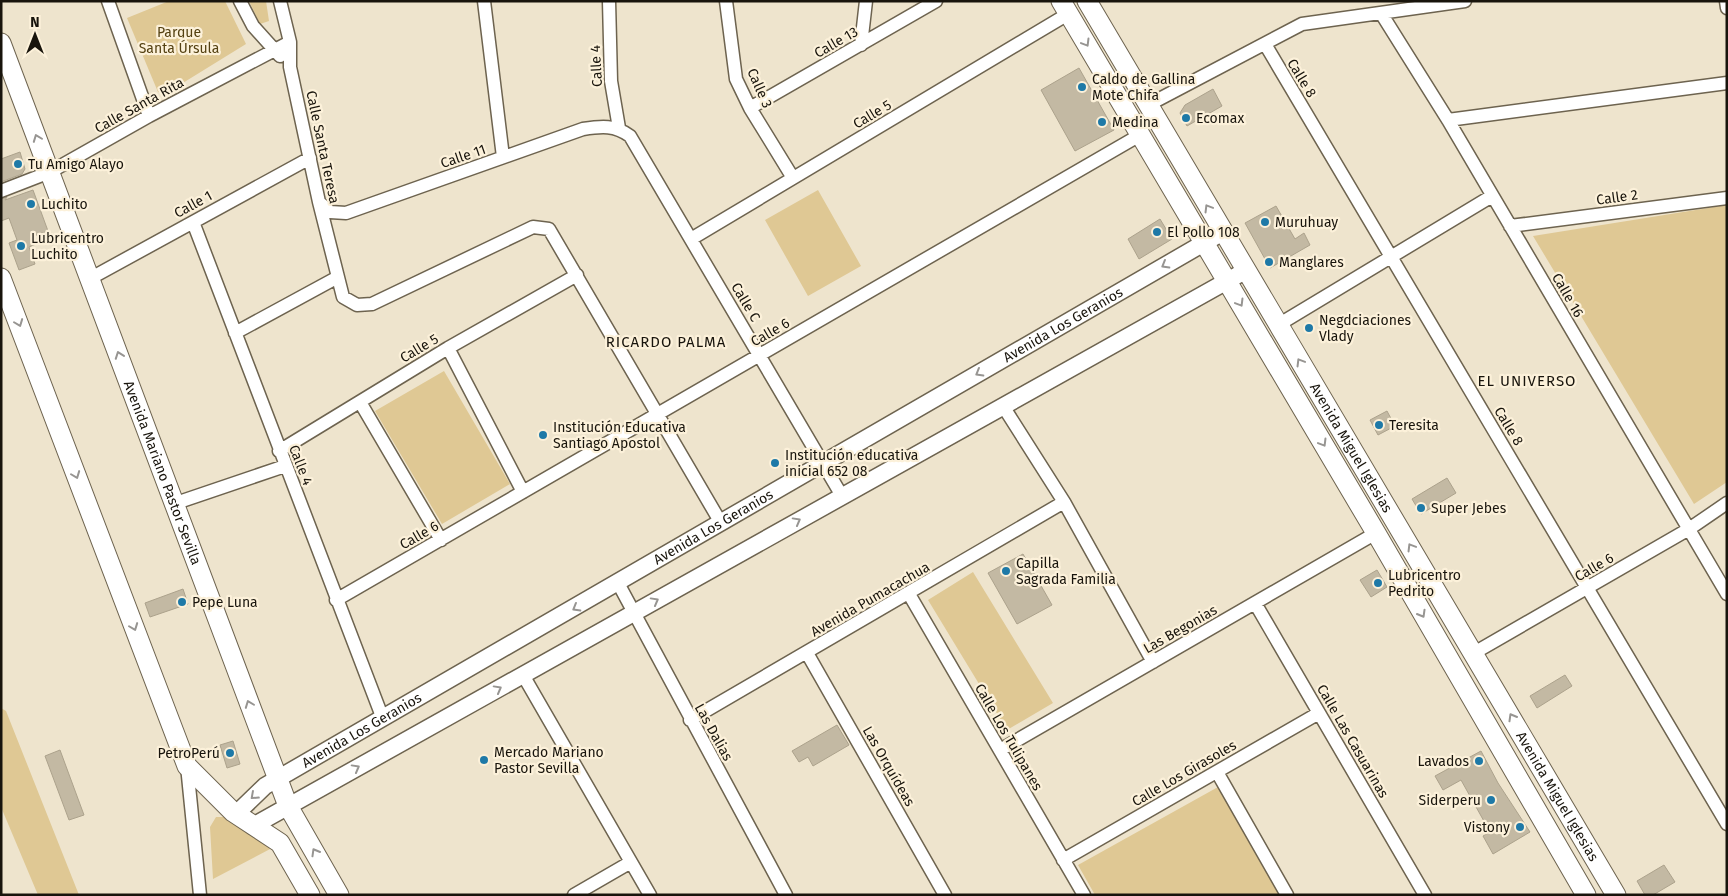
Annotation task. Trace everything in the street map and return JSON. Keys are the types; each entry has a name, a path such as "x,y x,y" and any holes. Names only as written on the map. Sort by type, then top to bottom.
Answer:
{"main road":[{"name":"Avenida Miguel Iglesias","path":"1087,1 1245,271 1474,653 1616,895"},
{"name":"Avenida Miguel Iglesias","path":"1065,8 1376,533 1583,894"},
{"name":"Avenida Mariano Pastor Sevilla","path":"1,43 91,278 173,504 288,806 339,895"},
{"path":"1,278 187,766 236,814 280,843 310,895"}],"street":[{"path":"108,1 149,116"},
{"path":"240,1 253,26 290,67"},
{"name":"Calle Santa Teresa","path":"280,1 290,42 290,67 319,202 343,297 357,305 372,304 538,226 548,229 577,275"},
{"path":"484,1 503,157"},
{"name":"Calle 4","path":"609,1 611,81 619,128"},
{"name":"Calle 3","path":"726,1 736,79 750,108 793,178"},
{"path":"861,45 866,1"},
{"name":"Calle 13","path":"750,108 936,1"},
{"path":"1148,105 1302,24 1465,1"},
{"path":"1726,1 1727,8"},
{"name":"Calle 5","path":"691,239 793,178 1065,8"},
{"name":"Calle 16","path":"1381,13 1448,120 1727,594"},
{"name":"Calle Santa Rita","path":"1,190 50,172 149,116 290,42"},
{"name":"Calle 8","path":"1265,44 1727,824"},
{"path":"1448,120 1727,83"},
{"name":"Calle 11","path":"319,202 330,212 346,213 583,130 601,126 619,128"},
{"name":"Calle C","path":"619,128 630,136 842,496"},
{"name":"Calle 6","path":"336,600 1140,135"},
{"name":"Calle 1","path":"91,278 310,158"},
{"path":"1278,325 1492,196"},
{"name":"Calle 2","path":"1510,226 1727,198"},
{"name":"Calle 4","path":"193,222 336,600 383,718"},
{"name":"Avenida Los Geranios","path":"236,814 265,786 1223,232"},
{"name":"Avenida Los Geranios","path":"253,826 1245,271"},
{"path":"577,275 656,415 721,523"},
{"name":"Calle 5","path":"279,451 448,348 577,275"},
{"path":"235,334 338,277"},
{"path":"448,348 523,492"},
{"path":"360,402 441,540"},
{"path":"1003,406 1064,502 1153,662"},
{"path":"173,504 285,466"},
{"name":"Avenida Pumacachua","path":"690,720 1064,502"},
{"name":"Calle 6","path":"1474,653 1689,530 1727,503"},
{"name":"Las Begonias","path":"1000,750 1376,533"},
{"name":"Las Dalias","path":"618,583 690,720 786,895"},
{"name":"Calle Los Tulipanes","path":"909,594 1084,895"},
{"name":"Calle Las Casuarinas","path":"1255,603 1425,895"},
{"name":"Las Orquídeas","path":"807,653 945,895"},
{"path":"522,675 650,895"},
{"name":"Calle Los Girasoles","path":"1063,860 1319,713"},
{"path":"310,760 326,785"},
{"path":"187,766 200,895"},
{"path":"1217,772 1288,895"},
{"path":"574,895 631,862"}],"green space":[{"name":"Parque Santa Úrsula","path":"169,1 225,1 246,44 165,94 158,92 127,18"},
{"path":"249,1 266,1 269,21 260,24"},
{"path":"818,190 861,266 808,296 765,220"},
{"path":"1727,205 1727,482 1694,504 1533,236"},
{"path":"444,371 510,484 442,524 375,411"},
{"path":"973,572 1053,703 1007,730 928,600"},
{"path":"1,708 6,711 79,895 38,895 1,807"},
{"path":"1218,787 1279,895 1095,895 1078,865"},
{"path":"216,817 224,817 272,848 213,879 210,827"}],"building":[{"path":"1079,68 1114,130 1075,151 1041,90"},
{"path":"1213,89 1222,106 1187,126 1180,113 1185,105"},
{"path":"20,152 25,169 22,174 1,182 1,159"},
{"path":"33,190 48,231 34,236 36,244 29,247 35,264 19,270 9,243 17,240 9,218 1,221 1,199 7,197 5,200"},
{"path":"1276,206 1295,239 1304,233 1310,245 1270,268 1245,223"},
{"path":"1160,219 1172,239 1139,259 1128,239"},
{"path":"1387,411 1395,426 1378,435 1370,420"},
{"path":"1447,478 1456,493 1421,514 1412,499"},
{"path":"1023,554 1052,605 1017,624 988,573"},
{"path":"1377,570 1387,587 1371,597 1360,580"},
{"path":"183,589 188,604 150,617 145,603"},
{"path":"1565,675 1572,686 1537,708 1530,696"},
{"path":"837,725 849,745 813,766 808,757 799,762 792,751"},
{"name":"PetroPerú","path":"233,741 240,764 227,768 220,745"},
{"path":"60,750 84,815 69,820 45,756"},
{"path":"1481,751 1498,783 1530,832 1493,854 1483,836 1490,832 1461,780 1443,790 1435,776"},
{"path":"1664,865 1675,882 1653,895 1645,895 1637,881"}],"place":[{"name":"Caldo de Gallina Mote Chifa","path":"1082,87"},
{"name":"Ecomax","path":"1186,118"},
{"name":"Medina","path":"1102,122"},
{"name":"Tu Amigo Alayo","path":"18,164"},
{"name":"Luchito","path":"31,204"},
{"name":"Muruhuay","path":"1265,222"},
{"name":"El Pollo 108","path":"1157,232"},
{"name":"Lubricentro Luchito","path":"21,246"},
{"name":"Manglares","path":"1269,262"},
{"name":"Negdciaciones Vlady","path":"1309,328"},
{"name":"Teresita","path":"1379,425"},
{"name":"Institución Educativa Santiago Apostol","path":"543,435"},
{"name":"Institución educativa inicial 652 08","path":"775,463"},
{"name":"Super Jebes","path":"1421,508"},
{"name":"Capilla Sagrada Familia","path":"1006,571"},
{"name":"Lubricentro Pedrito","path":"1378,583"},
{"name":"Pepe Luna","path":"182,602"},
{"name":"PetroPerú","path":"230,753"},
{"name":"Mercado Mariano Pastor Sevilla","path":"484,760"},
{"name":"Lavados","path":"1479,761"},
{"name":"Siderperu","path":"1491,800"},
{"name":"Vistony","path":"1520,827"}],"district":[{"name":"RICARDO PALMA","path":"666,342"},
{"name":"EL UNIVERSO","path":"1527,381"}]}
